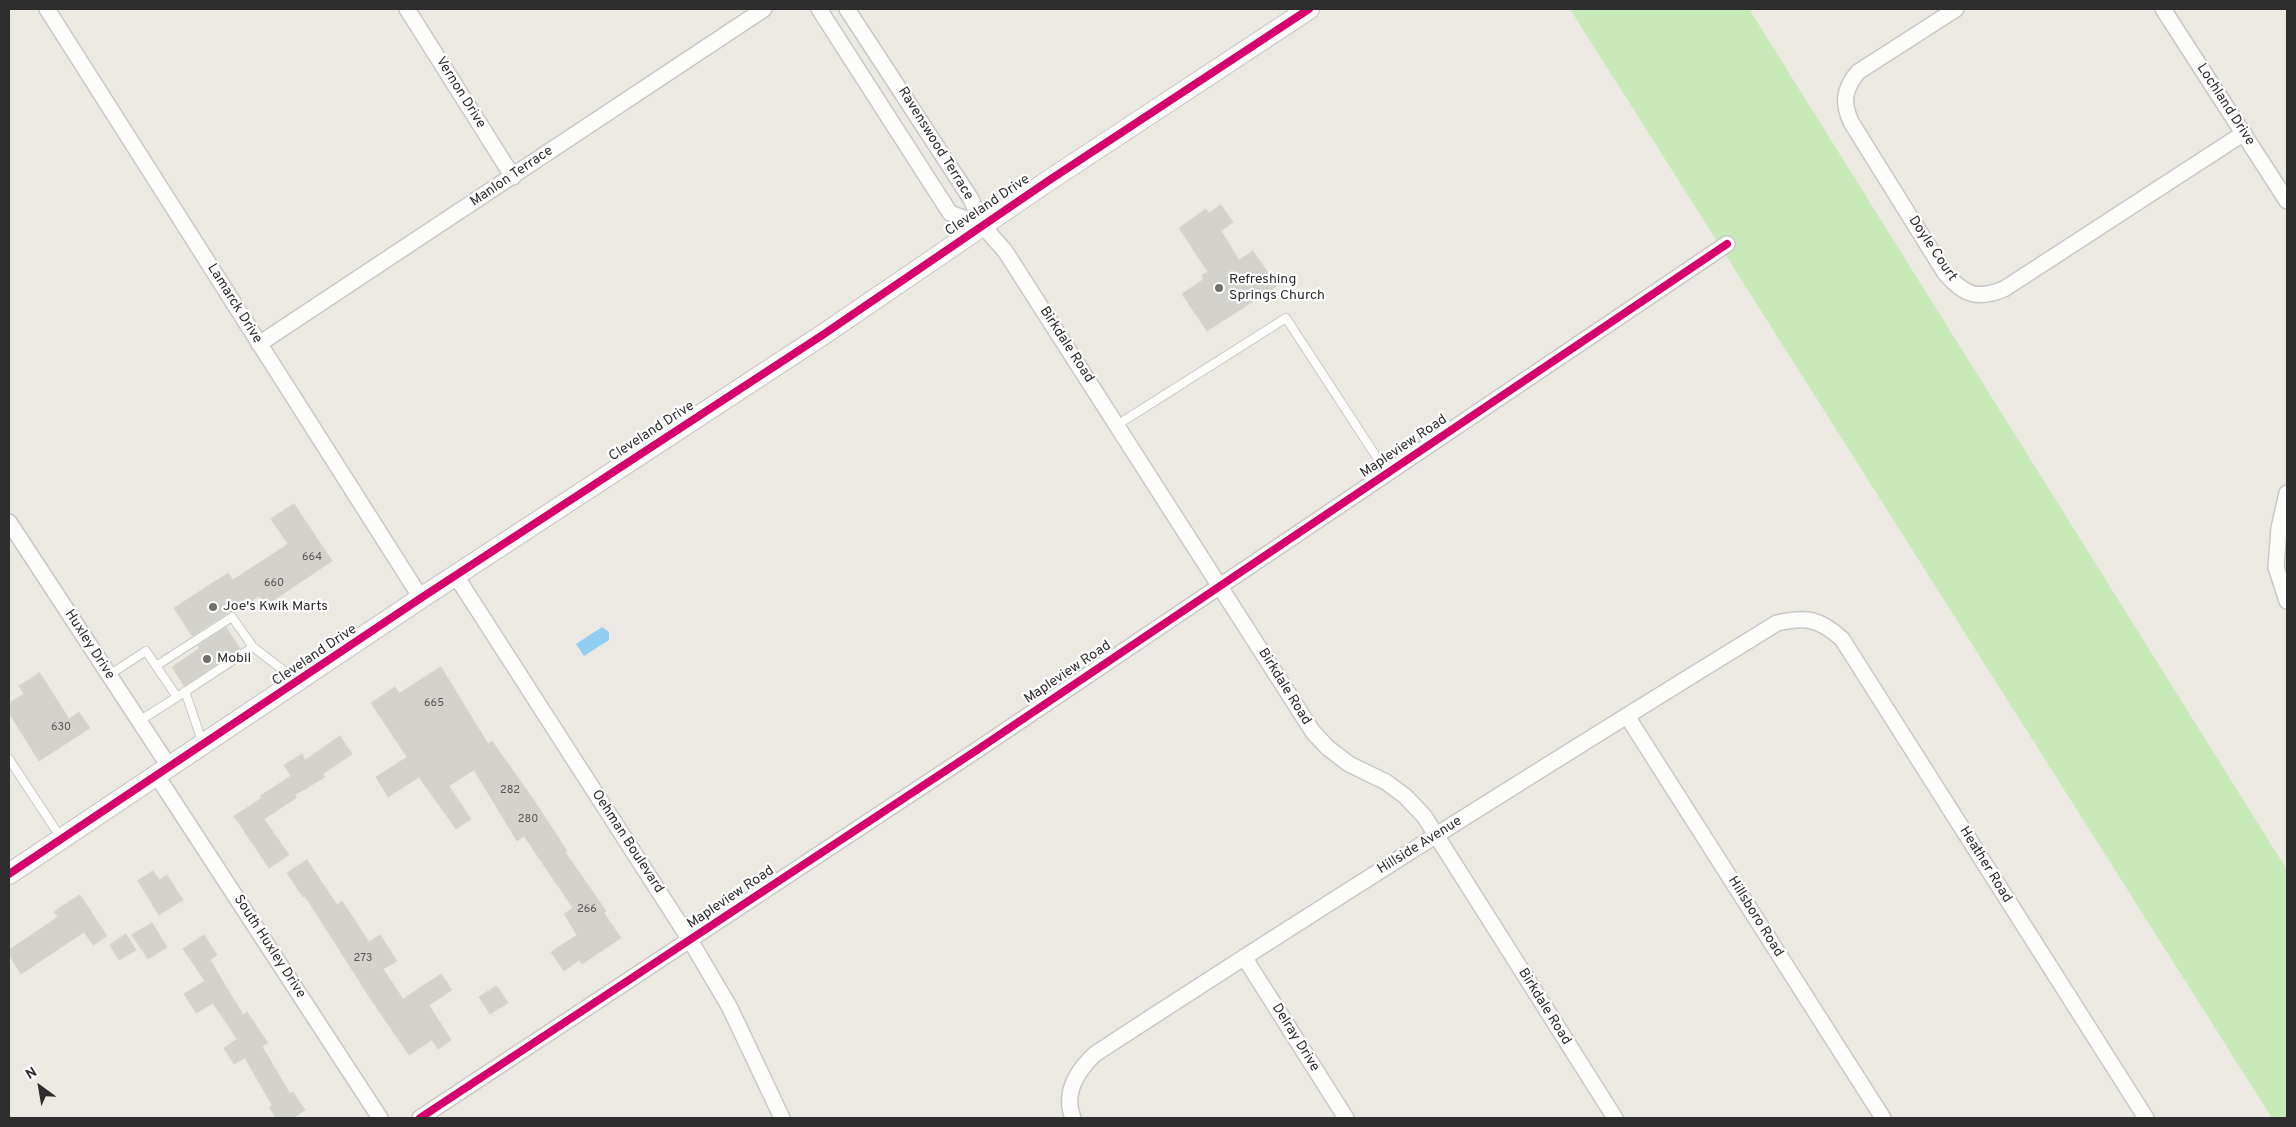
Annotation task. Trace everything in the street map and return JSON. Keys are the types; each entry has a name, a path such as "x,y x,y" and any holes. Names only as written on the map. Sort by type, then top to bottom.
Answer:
{"street":[{"name":"Lamarck Drive","path":"47,9 421,598"},
{"name":"Vernon Drive","path":"407,9 514,177"},
{"name":"Manlon Terrace","path":"259,344 514,177 764,9"},
{"name":"Ravenswood Terrace","path":"819,9 950,212 982,225"},
{"name":"Ravenswood Terrace","path":"847,9 970,199 982,225"},
{"name":"Cleveland Drive","path":"9,874 164,772 421,598 815,340 982,225 1309,9"},
{"name":"Doyle Court","path":"1956,9 1858,72 1849,83 1845,100 1852,122 1945,274 1957,286 1971,294 1987,296 2004,289 2244,133"},
{"name":"Lochland Drive","path":"2163,9 2287,201"},
{"path":"879,101 899,88"},
{"name":"Birkdale Road","path":"982,225 1005,251 1313,732 1328,748 1349,764 1386,782 1404,796 1424,816 1615,1118"},
{"name":"Mapleview Road","path":"420,1118 1220,586 1727,244"},
{"path":"2287,493 2280,528 2276,567 2287,601"},
{"name":"Huxley Drive","path":"9,522 139,721 164,772"},
{"name":"Oehman Boulevard","path":"456,576 690,940 730,1008 782,1118"},
{"name":"Hillside Avenue","path":"1073,1118 1070,1097 1073,1082 1081,1067 1095,1054 1244,957 1778,623 1794,619 1815,621"},
{"name":"Heather Road","path":"1815,621 1830,628 1842,639 2146,1118"},
{"name":"Hillsboro Road","path":"1627,716 1883,1118"},
{"name":"South Huxley Drive","path":"164,772 380,1118"},
{"name":"Delray Drive","path":"1244,957 1346,1118"}],"lane":[{"path":"1117,425 1286,318 1387,473"},
{"path":"156,666 232,616 253,648 298,682"},
{"path":"195,641 200,649"},
{"path":"139,721 214,670 253,648"},
{"path":"109,675 146,651 176,697"},
{"path":"185,691 204,745"},
{"path":"9,759 62,840"}],"green space":[{"path":"1570,9 1749,9 2287,870 2287,1118 2272,1118"}],"water":[{"path":"602,627 609,632 609,640 584,656 576,644"}],"building":[{"path":"1221,205 1233,222 1221,231 1239,260 1253,251 1277,286 1207,331 1182,294 1204,279 1202,275 1208,272 1179,228 1206,209 1209,213"},
{"path":"294,504 332,561 265,606 259,596 235,612 229,612 192,636 174,608 228,573 233,580 288,544 271,519"},
{"path":"226,627 240,649 184,686 172,667"},
{"path":"441,667 488,744 492,741 533,799 567,851 565,852 606,911 604,913 621,938 582,964 579,960 564,971 551,952 577,935 564,914 573,908 524,836 517,841 474,770 449,786 471,819 456,829 419,777 388,797 376,777 407,757 371,703 395,687 399,693"},
{"path":"40,673 69,719 79,712 90,728 39,761 9,713 9,703 24,694 19,686"},
{"path":"340,736 352,754 323,774 325,777 295,795 296,798 264,819 289,855 269,868 234,816 291,776 284,765 302,754 305,760"},
{"path":"307,860 337,905 342,901 369,942 380,935 397,961 383,969 403,999 441,974 452,990 429,1005 451,1040 438,1049 432,1040 409,1055 305,896 303,897 287,873"},
{"path":"153,871 159,880 167,875 183,900 159,915 138,881"},
{"path":"80,895 107,936 93,945 84,932 21,974 9,955 9,950 58,917 54,912"},
{"path":"152,923 167,947 148,959 132,935"},
{"path":"126,934 136,950 119,960 110,945"},
{"path":"204,935 217,955 210,960 243,1015 247,1012 268,1043 262,1046 290,1094 293,1092 305,1110 293,1118 276,1118 269,1107 272,1105 245,1058 234,1064 224,1048 237,1039 213,1003 196,1013 184,994 205,981 183,949"},
{"path":"497,986 508,1003 490,1014 479,997"}],"cycle path":[{"path":"9,874 421,598 824,334 1048,181 1309,9"},
{"path":"420,1118 977,750 1727,244"}],"place":[{"name":"Refreshing Springs Church","path":"1219,288"},
{"name":"Joe's Kwik Marts","path":"213,607"},
{"name":"Mobil","path":"207,659"}]}
